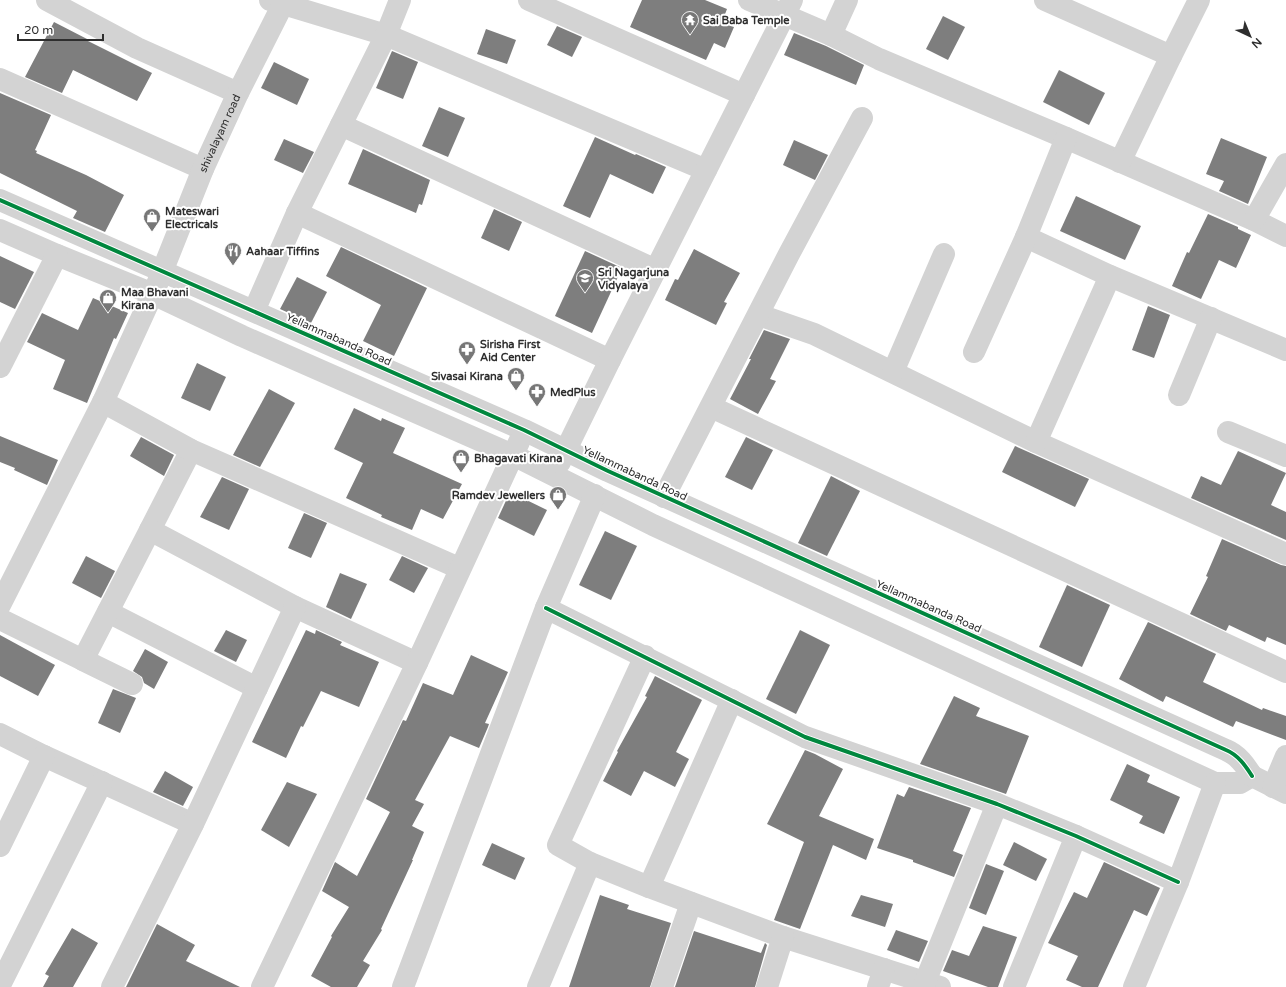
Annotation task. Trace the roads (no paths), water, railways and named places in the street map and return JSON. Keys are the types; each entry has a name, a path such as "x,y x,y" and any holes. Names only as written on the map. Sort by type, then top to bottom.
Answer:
{"street":[{"path":"48,0 137,48 238,93"},
{"path":"254,312 297,213 386,36 400,0"},
{"path":"529,0 744,95"},
{"path":"750,0 788,8 831,35 879,59 1066,138 1254,220 1286,236"},
{"path":"831,35 847,0"},
{"path":"1045,0 1171,56"},
{"path":"1120,162 1199,0"},
{"path":"279,2 386,36 706,170"},
{"name":"shivalayam road","path":"0,605 103,402 153,294 203,169 279,2"},
{"path":"552,475 566,450 788,8"},
{"path":"0,79 203,169"},
{"path":"664,497 759,315 789,254 862,118"},
{"path":"341,125 656,270"},
{"path":"974,352 1026,238 1066,138"},
{"path":"1254,220 1286,164"},
{"name":"Yellammabanda Road","path":"0,200 524,430 664,497 1226,750 1241,761 1252,776"},
{"path":"297,213 610,360"},
{"path":"0,230 153,294 249,339 513,455 653,525 1215,783 1240,783 1252,776 1280,790 1286,756"},
{"path":"1026,238 1110,276 1286,350"},
{"path":"893,372 944,254"},
{"path":"1,362 57,255"},
{"path":"1036,442 1110,276"},
{"path":"759,315 814,334 1036,442 1286,554"},
{"path":"1179,395 1211,318"},
{"path":"103,402 191,450 459,568"},
{"path":"711,407 1286,672"},
{"path":"262,987 416,663 524,430"},
{"path":"1228,432 1286,456"},
{"path":"83,660 191,450"},
{"path":"404,987 546,608 595,495"},
{"path":"150,530 295,607 416,663"},
{"path":"112,987 193,824 295,607"},
{"path":"546,608 805,736 997,804 1076,836 1178,882"},
{"path":"108,612 257,688"},
{"path":"0,619 132,684"},
{"path":"645,656 558,846 590,863 649,887 783,937 881,978 933,985 997,804"},
{"path":"649,887 732,700"},
{"path":"0,734 44,756 193,824"},
{"path":"0,846 44,756"},
{"path":"0,985 102,782"},
{"path":"1134,987 1178,882 1215,783"},
{"path":"1014,987 1076,836"},
{"path":"538,987 590,863"},
{"path":"662,987 691,903"},
{"path":"767,987 783,937"}],"place":[{"name":"Sai Baba Temple","path":"690,35"},
{"name":"Mateswari Electricals","path":"152,232"},
{"name":"Aahaar Tiffins","path":"233,266"},
{"name":"Sri Nagarjuna Vidyalaya","path":"585,293"},
{"name":"Maa Bhavani Kirana","path":"108,313"},
{"name":"Sirisha First Aid Center","path":"467,365"},
{"name":"Sivasai Kirana","path":"516,391"},
{"name":"MedPlus","path":"537,407"},
{"name":"Bhagavati Kirana","path":"461,473"},
{"name":"Ramdev Jewellers","path":"558,510"}]}
